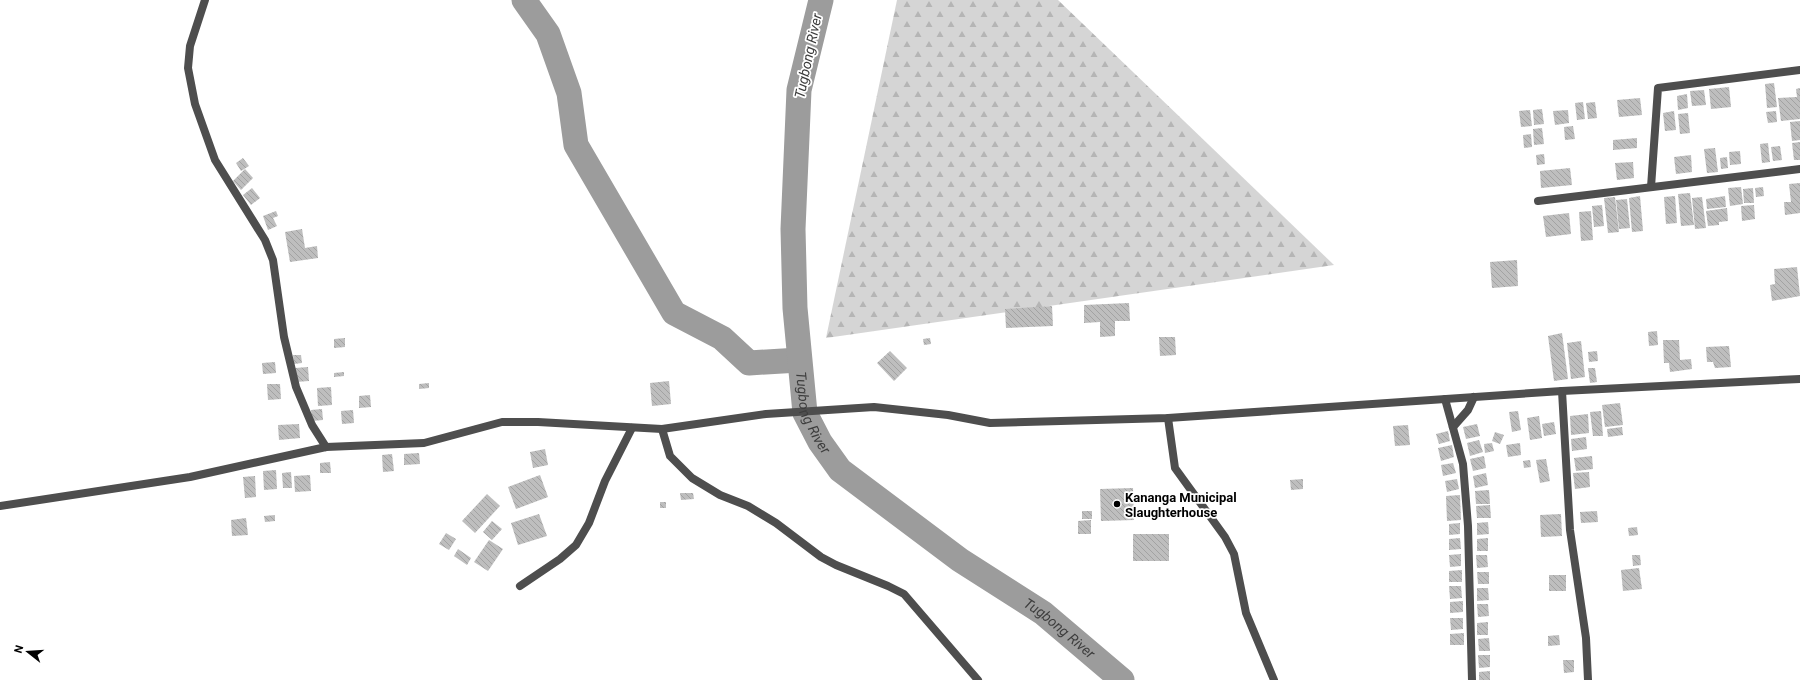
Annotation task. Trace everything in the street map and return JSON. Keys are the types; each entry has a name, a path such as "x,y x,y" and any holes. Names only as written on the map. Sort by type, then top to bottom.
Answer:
{"street":[{"path":"205,0 190,46 188,68 195,104 215,160 265,240 273,260 284,337 296,387 312,425 326,447"},
{"path":"1650,187 1658,88 1800,70"},
{"path":"1538,201 1800,169"},
{"path":"0,506 190,476 326,447 424,443 502,422 538,422 662,429 766,414 874,407 948,415 990,423 1168,418 1562,391 1800,379"},
{"path":"1562,391 1570,530 1586,638 1588,680"},
{"path":"1453,427 1468,410 1474,397"},
{"path":"1445,399 1462,464 1468,526 1472,680"},
{"path":"1168,418 1175,468 1225,537 1234,554 1246,613 1274,680"},
{"path":"520,586 560,559 576,545 589,523 605,481 632,428"},
{"path":"662,429 670,456 692,478 720,495 748,506 776,523 821,557 836,566 888,586 904,594 978,680"}],"green space":[{"path":"897,0 1058,0 1334,265 826,338"}],"building":[{"path":"1774,83 1777,107 1767,108 1765,84"},
{"path":"1729,87 1731,107 1711,109 1709,89"},
{"path":"1800,88 1800,119 1781,121 1778,98 1797,97 1796,89"},
{"path":"1704,90 1706,105 1692,106 1690,91"},
{"path":"1687,94 1688,108 1678,110 1677,96"},
{"path":"1640,98 1642,115 1619,117 1617,100"},
{"path":"1583,102 1585,119 1577,120 1575,103"},
{"path":"1595,102 1597,118 1588,119 1586,103"},
{"path":"1542,109 1544,124 1534,125 1533,110"},
{"path":"1530,110 1532,126 1521,127 1519,111"},
{"path":"1568,110 1569,123 1555,125 1553,111"},
{"path":"1674,111 1676,130 1665,131 1663,113"},
{"path":"1776,111 1777,122 1768,123 1766,112"},
{"path":"1688,113 1690,133 1680,134 1678,114"},
{"path":"1800,121 1800,140 1792,141 1790,122"},
{"path":"1573,126 1575,139 1565,140 1564,127"},
{"path":"1542,128 1544,144 1534,145 1533,129"},
{"path":"1531,134 1532,147 1524,148 1523,135"},
{"path":"1637,138 1637,148 1613,150 1613,140"},
{"path":"1800,142 1800,160 1794,160 1792,143"},
{"path":"1768,143 1770,162 1762,163 1760,144"},
{"path":"1780,146 1782,160 1773,161 1771,147"},
{"path":"1715,148 1718,172 1707,173 1704,149"},
{"path":"1740,151 1741,164 1730,165 1729,152"},
{"path":"1544,154 1545,164 1537,165 1536,155"},
{"path":"1691,155 1692,172 1676,174 1674,157"},
{"path":"1727,157 1728,168 1721,169 1720,158"},
{"path":"243,158 249,166 241,171 236,163"},
{"path":"1633,162 1634,178 1617,180 1615,163"},
{"path":"1570,168 1572,185 1541,188 1540,171"},
{"path":"245,169 253,178 241,190 233,181"},
{"path":"1800,183 1800,213 1785,215 1784,202 1791,202 1789,184"},
{"path":"1741,187 1743,204 1730,206 1728,188"},
{"path":"1763,187 1764,196 1756,197 1755,188"},
{"path":"252,188 260,198 251,205 243,195"},
{"path":"1753,188 1754,203 1744,203 1743,189"},
{"path":"1690,193 1694,225 1681,226 1678,194"},
{"path":"1640,196 1643,231 1632,232 1629,198"},
{"path":"1675,196 1677,223 1666,224 1664,197"},
{"path":"1725,196 1726,207 1707,209 1706,199"},
{"path":"1615,197 1619,232 1608,233 1604,198"},
{"path":"1702,197 1706,228 1695,229 1692,198"},
{"path":"1627,199 1630,228 1619,229 1616,200"},
{"path":"1602,205 1604,226 1594,227 1592,206"},
{"path":"1754,205 1755,219 1742,221 1741,206"},
{"path":"1727,208 1728,221 1719,222 1719,225 1708,226 1706,211"},
{"path":"276,211 278,216 273,218 277,226 268,230 263,216"},
{"path":"1591,211 1593,240 1581,241 1579,212"},
{"path":"1569,213 1571,234 1546,237 1543,216"},
{"path":"302,229 305,248 317,246 318,258 290,262 285,232"},
{"path":"1517,260 1518,286 1492,288 1490,262"},
{"path":"1797,267 1800,296 1772,301 1770,285 1775,284 1774,269"},
{"path":"1129,303 1130,321 1115,321 1115,336 1100,337 1100,322 1084,323 1084,305"},
{"path":"1052,306 1053,326 1006,328 1005,309"},
{"path":"1657,331 1658,345 1649,346 1648,332"},
{"path":"1562,333 1568,379 1554,381 1548,336"},
{"path":"1159,337 1175,337 1176,355 1160,356"},
{"path":"345,338 345,347 334,348 334,339"},
{"path":"930,338 931,344 924,345 923,339"},
{"path":"1663,340 1679,340 1680,360 1691,359 1692,369 1670,372 1669,363 1664,363"},
{"path":"1581,341 1585,377 1571,379 1567,343"},
{"path":"1729,346 1731,367 1715,368 1713,362 1707,362 1706,347"},
{"path":"890,351 907,368 894,381 877,363"},
{"path":"1597,351 1598,361 1589,362 1588,352"},
{"path":"293,355 301,355 302,363 294,364"},
{"path":"275,362 276,373 263,374 262,363"},
{"path":"308,367 309,381 296,382 295,368"},
{"path":"1588,368 1595,368 1597,382 1590,383"},
{"path":"344,372 344,376 334,377 334,373"},
{"path":"669,381 671,404 652,406 650,383"},
{"path":"429,383 429,388 419,389 419,384"},
{"path":"267,384 280,384 281,399 268,400"},
{"path":"331,387 332,405 318,406 317,388"},
{"path":"370,395 371,407 359,408 359,396"},
{"path":"1620,403 1623,425 1605,427 1602,405"},
{"path":"322,409 323,420 312,421 311,410"},
{"path":"353,410 354,423 342,424 341,411"},
{"path":"1518,411 1521,430 1512,432 1509,412"},
{"path":"1601,411 1603,436 1593,436 1590,412"},
{"path":"1588,414 1589,433 1571,435 1570,416"},
{"path":"1539,416 1542,438 1530,440 1527,418"},
{"path":"1554,422 1556,434 1544,436 1542,424"},
{"path":"299,424 300,438 279,440 278,425"},
{"path":"1477,424 1480,436 1466,439 1463,427"},
{"path":"1408,425 1410,445 1395,446 1393,426"},
{"path":"1622,427 1623,435 1608,437 1607,429"},
{"path":"1448,431 1450,441 1439,444 1436,434"},
{"path":"1495,432 1504,435 1500,444 1492,441"},
{"path":"1586,437 1587,449 1572,451 1571,439"},
{"path":"1479,440 1483,452 1470,456 1467,443"},
{"path":"1492,443 1494,451 1485,453 1484,444"},
{"path":"1520,443 1521,455 1508,457 1506,445"},
{"path":"1452,445 1454,457 1441,461 1438,448"},
{"path":"545,449 548,465 533,468 530,452"},
{"path":"419,453 420,464 404,465 404,454"},
{"path":"392,454 394,471 383,472 382,455"},
{"path":"1484,456 1486,468 1473,471 1470,459"},
{"path":"1592,456 1593,469 1576,471 1574,458"},
{"path":"1546,459 1550,481 1540,483 1536,460"},
{"path":"1530,460 1531,467 1524,468 1523,461"},
{"path":"330,462 331,473 320,473 320,463"},
{"path":"1453,463 1456,473 1443,476 1441,465"},
{"path":"276,470 277,489 264,490 263,471"},
{"path":"291,472 292,488 283,488 282,473"},
{"path":"1589,472 1590,487 1575,489 1573,473"},
{"path":"1486,473 1488,485 1475,488 1473,476"},
{"path":"310,475 311,491 295,492 294,476"},
{"path":"540,475 548,497 516,509 508,487"},
{"path":"255,476 256,497 245,498 243,477"},
{"path":"1303,479 1303,489 1291,490 1290,480"},
{"path":"1457,479 1459,489 1447,492 1445,481"},
{"name":"Kananga Municipal Slaughterhouse","path":"1133,488 1134,520 1101,521 1100,489"},
{"path":"1489,490 1490,504 1476,504 1475,491"},
{"path":"680,493 693,493 694,499 681,500"},
{"path":"487,494 500,506 475,533 462,521"},
{"path":"1460,495 1461,520 1447,521 1446,496"},
{"path":"660,502 666,502 666,508 660,508"},
{"path":"1490,505 1491,518 1477,518 1476,506"},
{"path":"1082,511 1092,511 1092,519 1082,519"},
{"path":"1597,511 1598,522 1581,523 1580,512"},
{"path":"539,514 547,536 518,545 511,523"},
{"path":"1561,514 1562,536 1541,537 1540,515"},
{"path":"275,515 275,521 265,522 264,516"},
{"path":"246,518 248,535 232,536 231,520"},
{"path":"1091,520 1091,534 1078,534 1078,521"},
{"path":"492,521 502,529 492,540 483,532"},
{"path":"1488,522 1489,534 1477,535 1477,523"},
{"path":"1460,523 1460,534 1449,535 1449,524"},
{"path":"1637,527 1638,535 1629,536 1628,528"},
{"path":"446,533 456,539 449,550 439,544"},
{"path":"1133,534 1169,534 1169,561 1133,561"},
{"path":"1460,538 1461,549 1449,550 1449,539"},
{"path":"1488,538 1488,551 1477,551 1477,539"},
{"path":"489,540 503,549 488,571 474,562"},
{"path":"458,549 471,558 467,565 454,556"},
{"path":"1461,554 1461,566 1450,567 1449,555"},
{"path":"1476,555 1487,555 1488,567 1477,568"},
{"path":"1632,555 1640,555 1641,565 1633,566"},
{"path":"1639,568 1642,589 1623,591 1621,570"},
{"path":"1462,570 1462,582 1449,582 1449,571"},
{"path":"1477,572 1489,572 1489,584 1478,584"},
{"path":"1549,575 1566,575 1566,591 1549,591"},
{"path":"1449,586 1461,586 1462,598 1450,599"},
{"path":"1477,588 1488,588 1489,600 1477,601"},
{"path":"1463,601 1463,612 1450,613 1450,602"},
{"path":"1477,604 1488,604 1489,616 1478,617"},
{"path":"1450,618 1463,618 1463,629 1451,630"},
{"path":"1488,622 1488,635 1477,635 1477,623"},
{"path":"1464,633 1464,645 1450,645 1450,634"},
{"path":"1559,635 1560,645 1548,646 1548,636"},
{"path":"1489,638 1490,651 1479,651 1478,639"},
{"path":"1478,655 1490,655 1490,667 1479,668"},
{"path":"1563,660 1574,660 1574,672 1564,673"},
{"path":"1490,671 1490,680 1479,680 1479,672"}],"waterway":[{"path":"524,0 548,34 569,93 576,145 674,313 722,338 749,363 799,360"},
{"name":"Tugbong River","path":"821,0 799,90 793,229 795,308 805,413 820,442 840,470 960,560 1043,613 1122,680"}],"place":[{"name":"Kananga Municipal Slaughterhouse","path":"1117,504"}]}
